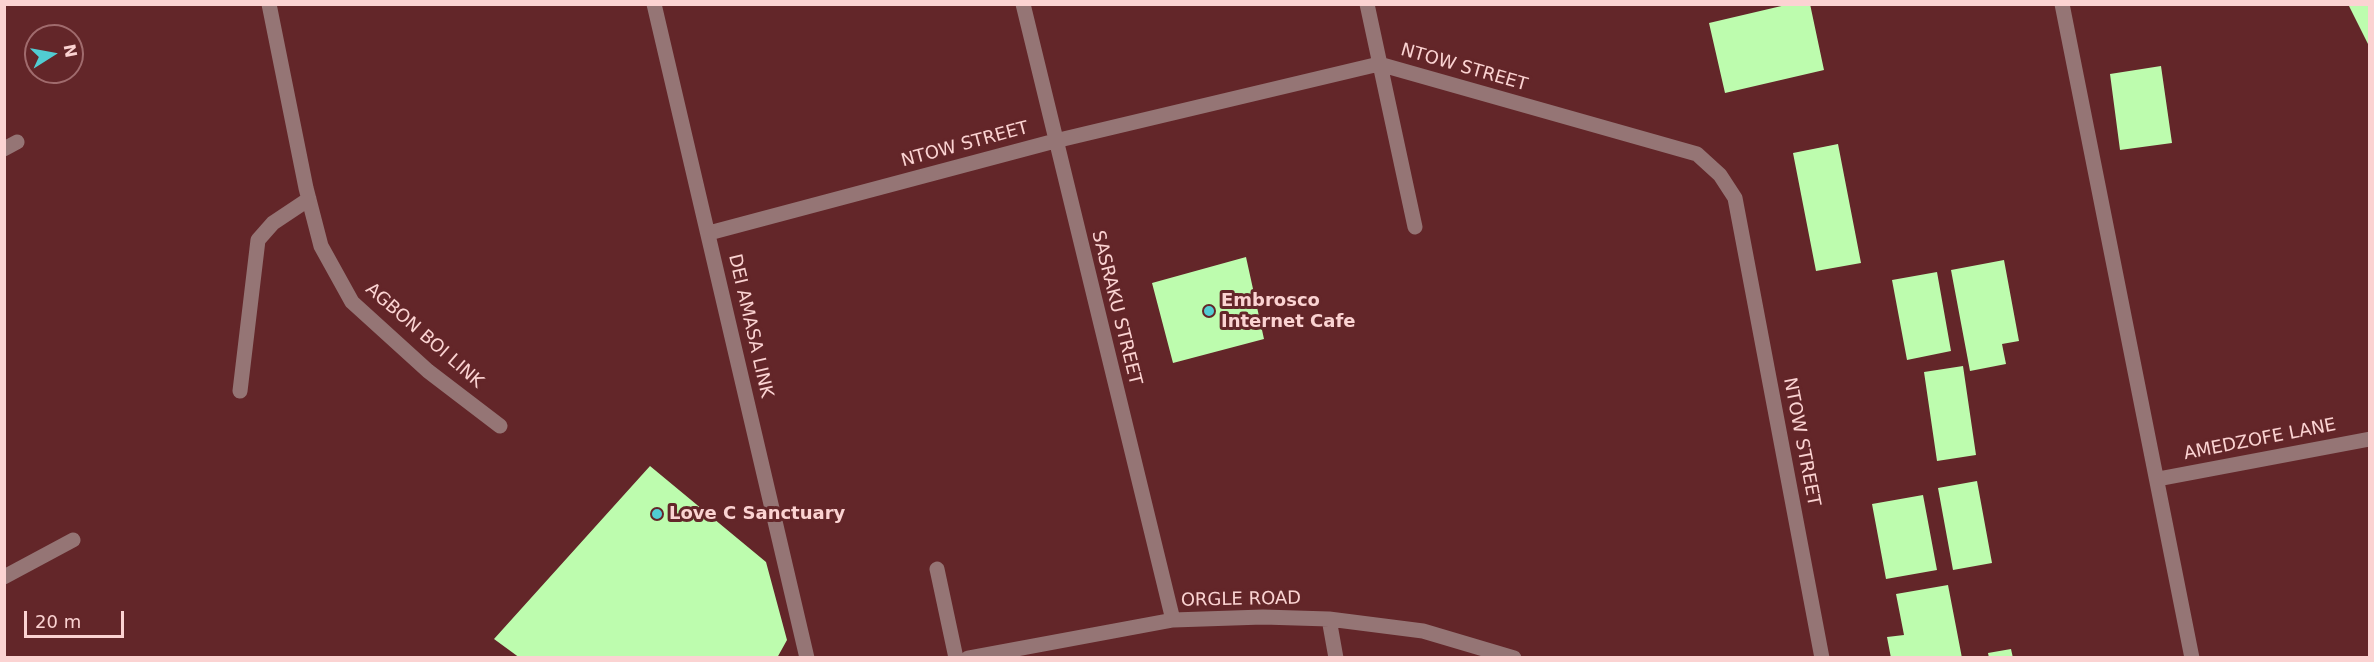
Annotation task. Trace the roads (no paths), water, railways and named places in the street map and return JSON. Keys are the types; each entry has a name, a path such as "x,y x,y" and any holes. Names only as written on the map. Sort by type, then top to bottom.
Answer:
{"street":[{"name":"AGBON BOI LINK","path":"269,4 309,199 321,246 352,302 428,371 500,426"},
{"name":"DEI AMASA LINK","path":"654,4 807,657"},
{"name":"SASRAKU STREET","path":"1023,4 1173,620"},
{"path":"1367,4 1415,227"},
{"path":"2062,4 2192,657"},
{"name":"NTOW STREET","path":"709,233 1055,141 1379,64 1697,154 1720,175 1735,198 1822,657"},
{"path":"240,391 258,240 273,223 309,199"},
{"name":"AMEDZOFE LANE","path":"2158,479 2370,439"},
{"path":"4,577 73,540"},
{"path":"937,569 956,657"},
{"name":"ORGLE ROAD","path":"968,657 1173,620 1263,617 1329,619 1423,631 1514,657"},
{"path":"1329,619 1336,657"}],"place":[{"name":"Embrosco Internet Cafe","path":"1209,311"},
{"name":"Love C Sanctuary","path":"657,514"}]}
